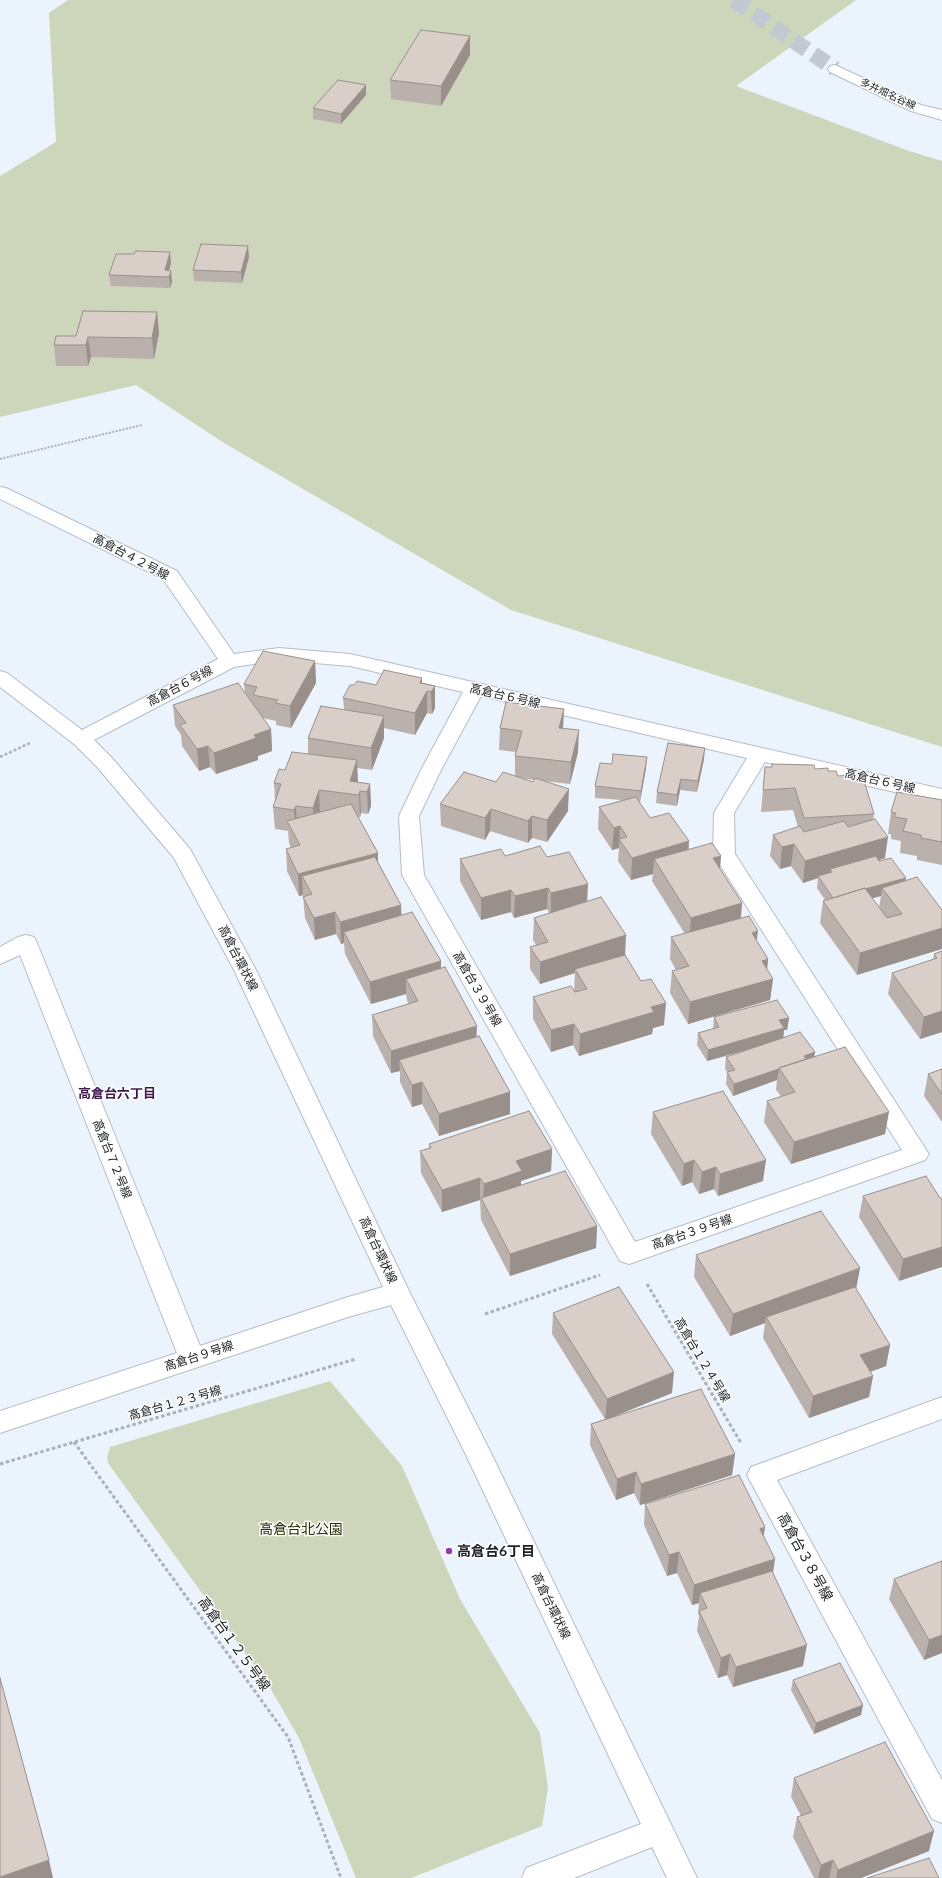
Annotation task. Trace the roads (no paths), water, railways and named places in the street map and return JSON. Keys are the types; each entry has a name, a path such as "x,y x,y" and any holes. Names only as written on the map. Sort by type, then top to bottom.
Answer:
{"street":[{"name":"多井畑名谷線","path":"835,69 916,108 942,115"},
{"name":"高倉台４２号線","path":"0,492 170,575 229,661"},
{"name":"高倉台６号線","path":"81,739 229,661 279,654 350,660 942,796"},
{"name":"高倉台環状線","path":"0,677 81,739 105,763 182,854 245,970 398,1293 477,1451 658,1831 682,1878"},
{"name":"高倉台３９号線","path":"475,689 431,770 409,816 412,875 629,1254 917,1154 724,854 724,813 760,754"},
{"name":"高倉台７２号線","path":"0,956 26,943 192,1358"},
{"name":"高倉台９号線","path":"0,1422 192,1358 398,1293"},
{"name":"高倉台３８号線","path":"942,1408 760,1475 942,1809"},
{"path":"537,1878 658,1831"}],"tunnel":[{"path":"734,0 835,69"}],"place":[{"name":"高倉台6丁目","path":"449,1551"}],"district":[{"name":"高倉台六丁目","path":"117,1094"}],"park label":[{"name":"高倉台北公園","path":"301,1529"}]}
